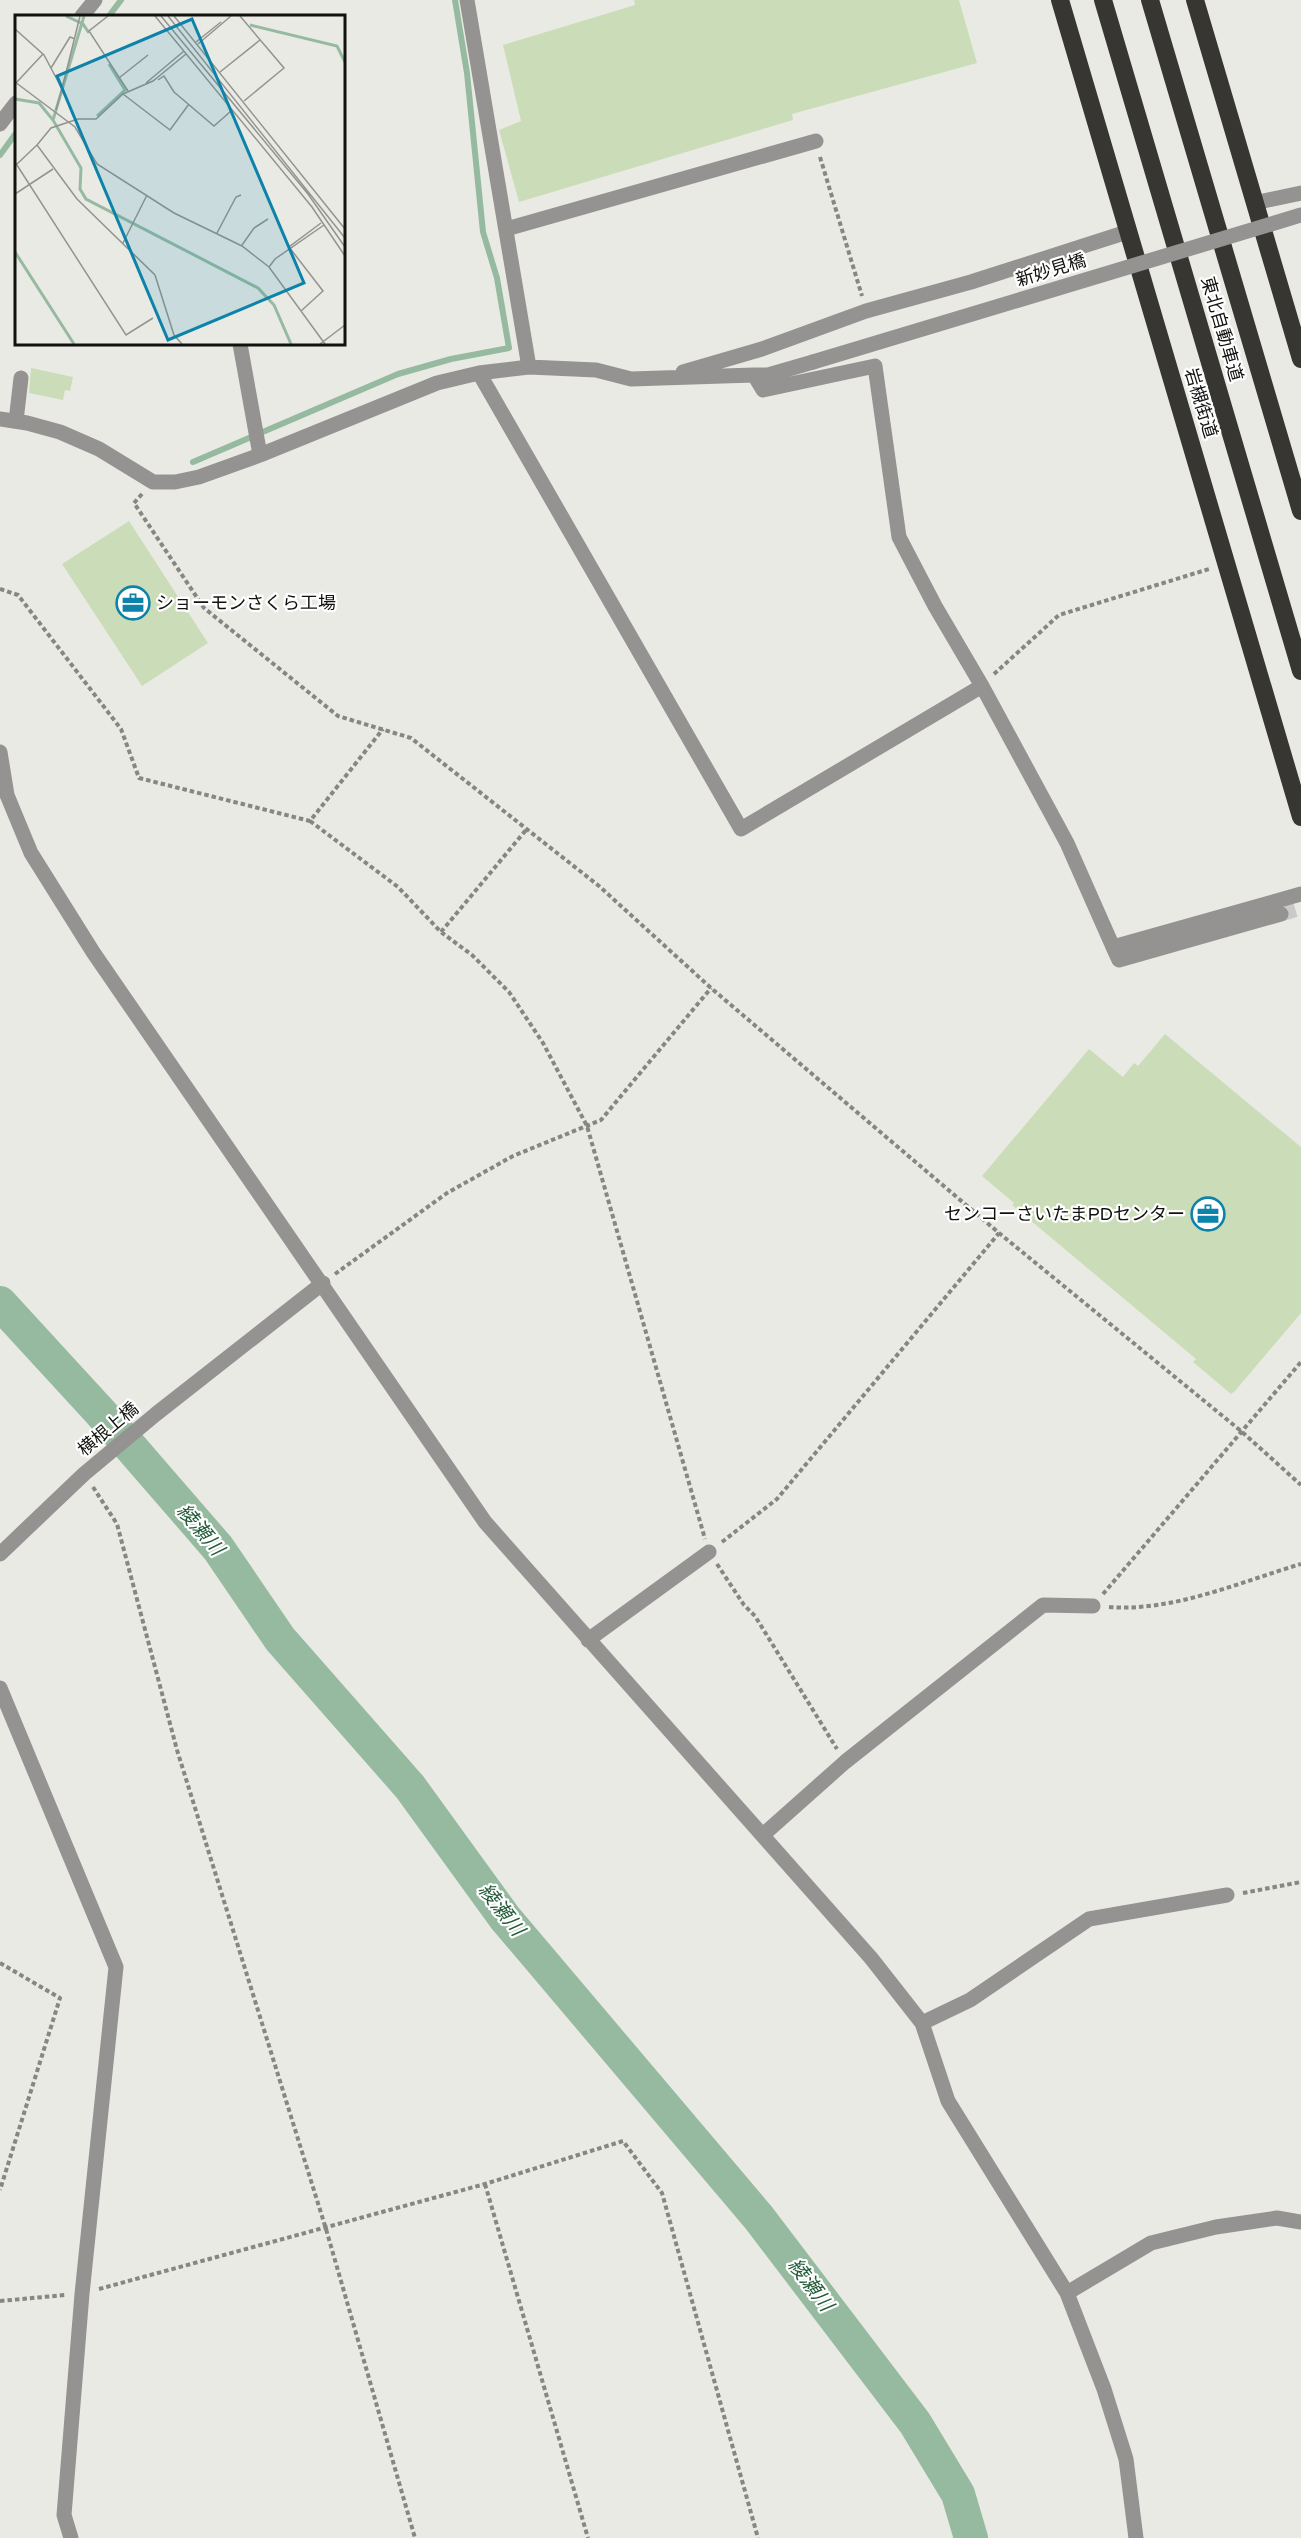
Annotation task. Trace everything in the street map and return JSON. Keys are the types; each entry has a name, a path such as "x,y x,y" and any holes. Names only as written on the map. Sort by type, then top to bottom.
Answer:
{"highway":[{"name":"岩槻街道","path":"1060,0 1301,817"},
{"name":"東北自動車道","path":"1103,0 1301,671"},
{"name":"東北自動車道","path":"1150,0 1301,511"},
{"path":"1195,0 1301,359"}],"street":[{"path":"83,15 95,0"},
{"path":"467,0 529,367"},
{"path":"0,123 15,104"},
{"path":"506,229 816,141"},
{"path":"1254,203 1301,193"},
{"name":"新妙見橋","path":"660,379 768,375 1301,215"},
{"path":"0,419 16,421 70,436 99,449 153,482 175,482 199,477 260,455 437,383 479,373 529,367 596,370 631,379 660,379 762,349 866,311 971,282 1128,232"},
{"path":"240,345 260,455"},
{"path":"754,375 763,390 875,366 899,537 1067,843 1119,960 1281,915"},
{"path":"479,373 741,829 982,686"},
{"path":"16,421 21,378"},
{"path":"0,752 7,795 31,853 93,952 323,1283 485,1522 871,1958 922,2023 948,2101 1067,2293 1104,2389 1126,2459 1136,2538"},
{"path":"1113,947 1301,894"},
{"name":"横根上橋","path":"0,1554 84,1474 156,1414 323,1283"},
{"path":"588,1640 709,1552"},
{"path":"763,1835 845,1762 1043,1605 1093,1606"},
{"path":"0,1688 116,1967 82,2294 64,2515 71,2538"},
{"path":"922,2023 970,2000 1089,1919 1227,1896"},
{"path":"1067,2293 1151,2243 1277,2217 1301,2222"}],"path":[{"path":"816,141 866,311"},
{"path":"153,482 134,503 204,608 338,716 411,738 599,886 711,988 999,1233 1241,1431 1301,1485"},
{"path":"982,686 1059,615 1227,563"},
{"path":"0,589 18,596 121,729 139,778 310,821 398,887 441,932 472,955 509,992 543,1043 587,1126 709,1552 744,1605 755,1616 845,1762"},
{"path":"310,821 383,729"},
{"path":"441,932 526,830"},
{"path":"323,1283 447,1193 513,1156 601,1120 711,988"},
{"path":"709,1552 777,1499 999,1233"},
{"path":"1093,1606 1301,1362"},
{"path":"84,1474 117,1524 177,1750 326,2229 415,2538"},
{"path":"1093,1606 1135,1608 1168,1604 1301,1564"},
{"path":"1227,1896 1281,1888 1301,1882"},
{"path":"0,1963 60,1998 0,2190"},
{"path":"0,2301 82,2294 326,2229 485,2184 623,2141 662,2193 758,2538"},
{"path":"485,2184 588,2538"}],"building":[{"path":"634,0 959,0 977,63 792,114 793,120 519,202 499,130 521,121 503,45 635,5"},
{"path":"31,368 73,377 70,391 65,390 63,400 29,393"},
{"path":"129,521 208,643 142,686 62,564"},
{"path":"1165,1034 1301,1147 1301,1313 1231,1394 1193,1362 1196,1359 1012,1205 1014,1203 982,1176 1089,1049 1123,1077 1134,1063 1138,1066"}],"waterway":[{"path":"110,15 121,0"},
{"path":"193,462 398,374 451,359 509,348 497,278 483,232 467,73 455,0"},
{"path":"0,155 15,134"},
{"name":"綾瀬川","path":"0,1303 101,1413 218,1548 280,1639 410,1787 505,1918 759,2218 915,2423 958,2494 971,2538"}],"tunnel":[{"path":"1281,914 1301,908"}],"place":[{"name":"ショーモンさくら工場","path":"133,603"},
{"name":"センコーさいたまPDセンター","path":"1208,1214"}]}
